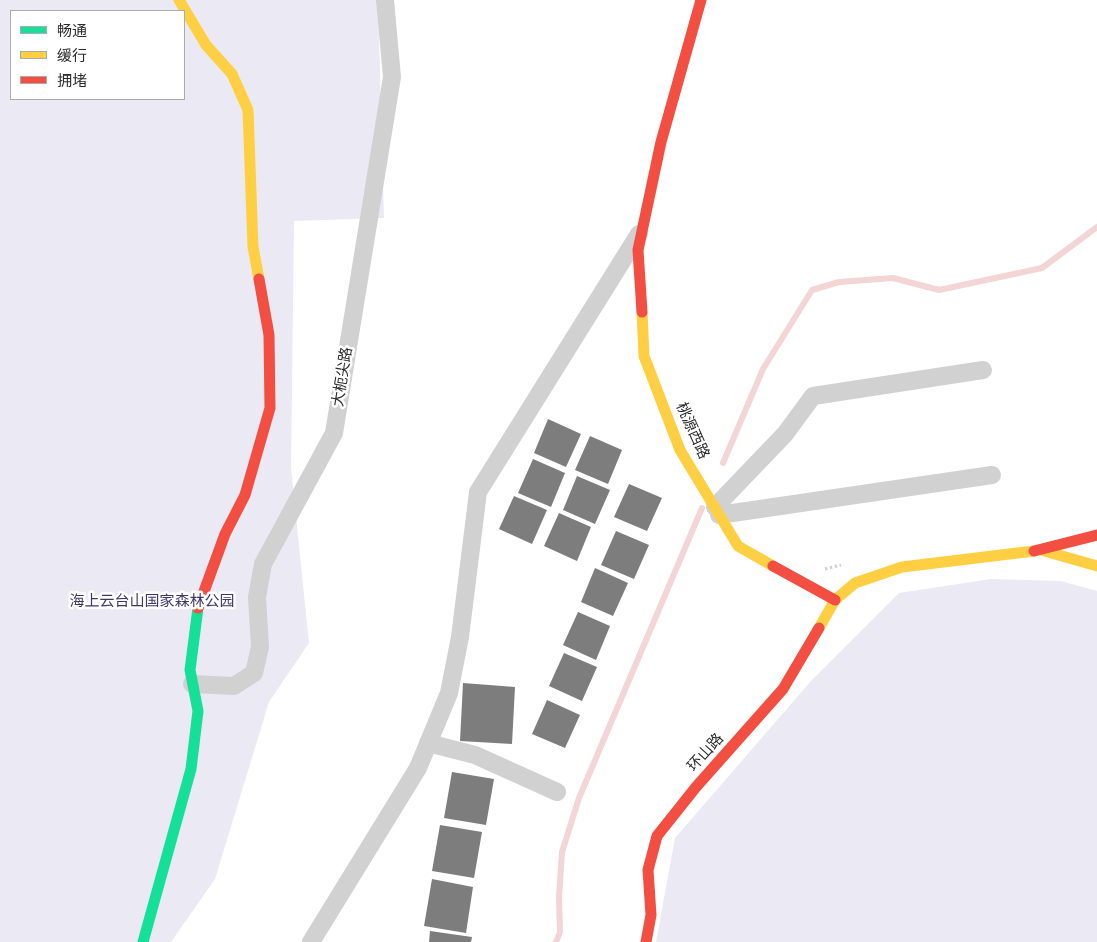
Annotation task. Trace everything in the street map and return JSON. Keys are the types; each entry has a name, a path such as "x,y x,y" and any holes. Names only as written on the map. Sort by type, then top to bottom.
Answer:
{"street":[{"path":"144,942 191,769 198,711 190,670 196,613 225,534 245,496 270,408 269,335 253,247 248,110 232,74 206,45 179,0"},
{"name":"大枙尖路","path":"192,684 234,686 254,673 260,647 257,597 263,564 334,433 392,77 385,0"},
{"name":"桃源西路","path":"701,0 661,142 638,250 644,356 680,450 738,546 835,600"},
{"path":"311,942 418,768 449,693 460,637 478,492 643,227"},
{"path":"717,511 785,434 813,396 984,370"},
{"path":"717,511 992,475"},
{"path":"835,600 855,583 902,567 1041,550 1097,535"},
{"path":"1041,550 1097,566"},
{"name":"环山路","path":"646,942 652,915 648,870 657,836 696,787 783,689 835,600"},
{"path":"428,744 475,755 557,792"}],"path":[{"path":"820,571 848,564"}],"green space":[{"name":"海上云台山国家森林公园","path":"0,0 378,0 384,218 294,221 291,468 309,643 269,702 215,879 171,942 0,942"},
{"path":"991,579 1061,581 1097,591 1097,942 656,942 675,838 811,681 899,593"}],"building":[{"path":"548,419 581,434 566,467 534,453"},
{"path":"590,436 622,450 608,484 575,470"},
{"path":"533,459 565,473 551,507 518,493"},
{"path":"577,476 610,490 595,524 563,510"},
{"path":"629,484 662,498 647,531 614,517"},
{"path":"514,496 547,510 532,544 499,529"},
{"path":"559,513 591,527 577,561 544,546"},
{"path":"616,531 649,545 634,579 601,565"},
{"path":"595,568 628,583 613,616 581,602"},
{"path":"578,612 610,626 596,660 563,645"},
{"path":"564,653 597,667 582,701 549,686"},
{"path":"463,683 515,687 512,744 460,741"},
{"path":"547,700 580,715 565,748 532,734"},
{"path":"452,772 494,779 486,825 444,818"},
{"path":"440,825 482,832 474,878 432,871"},
{"path":"432,879 473,887 466,933 424,926"},
{"path":"430,931 472,937 471,942 429,942"}],"waterway":[{"path":"723,463 763,369 812,290 839,282 893,278 939,290 1042,268 1097,227"},
{"path":"556,942 560,932 559,897 562,852 579,798 702,508"}],"traffic: fast":[{"path":"143,942 191,769 198,711 190,670 198,608"}],"traffic: slow":[{"path":"179,0 206,45 232,74 248,110 253,247 259,279"},
{"path":"642,312 644,356 680,450 738,546 773,566"},
{"path":"1041,550 1097,566"},
{"path":"819,628 835,600 855,583 902,567 1034,551"}],"traffic: jam":[{"path":"642,312 638,250 661,142 701,0"},
{"path":"198,608 225,534 245,495 270,408 269,335 259,279"},
{"path":"1034,551 1097,535"},
{"path":"773,566 835,600"},
{"path":"646,942 651,915 648,870 657,836 696,787 783,689 819,628"}]}
